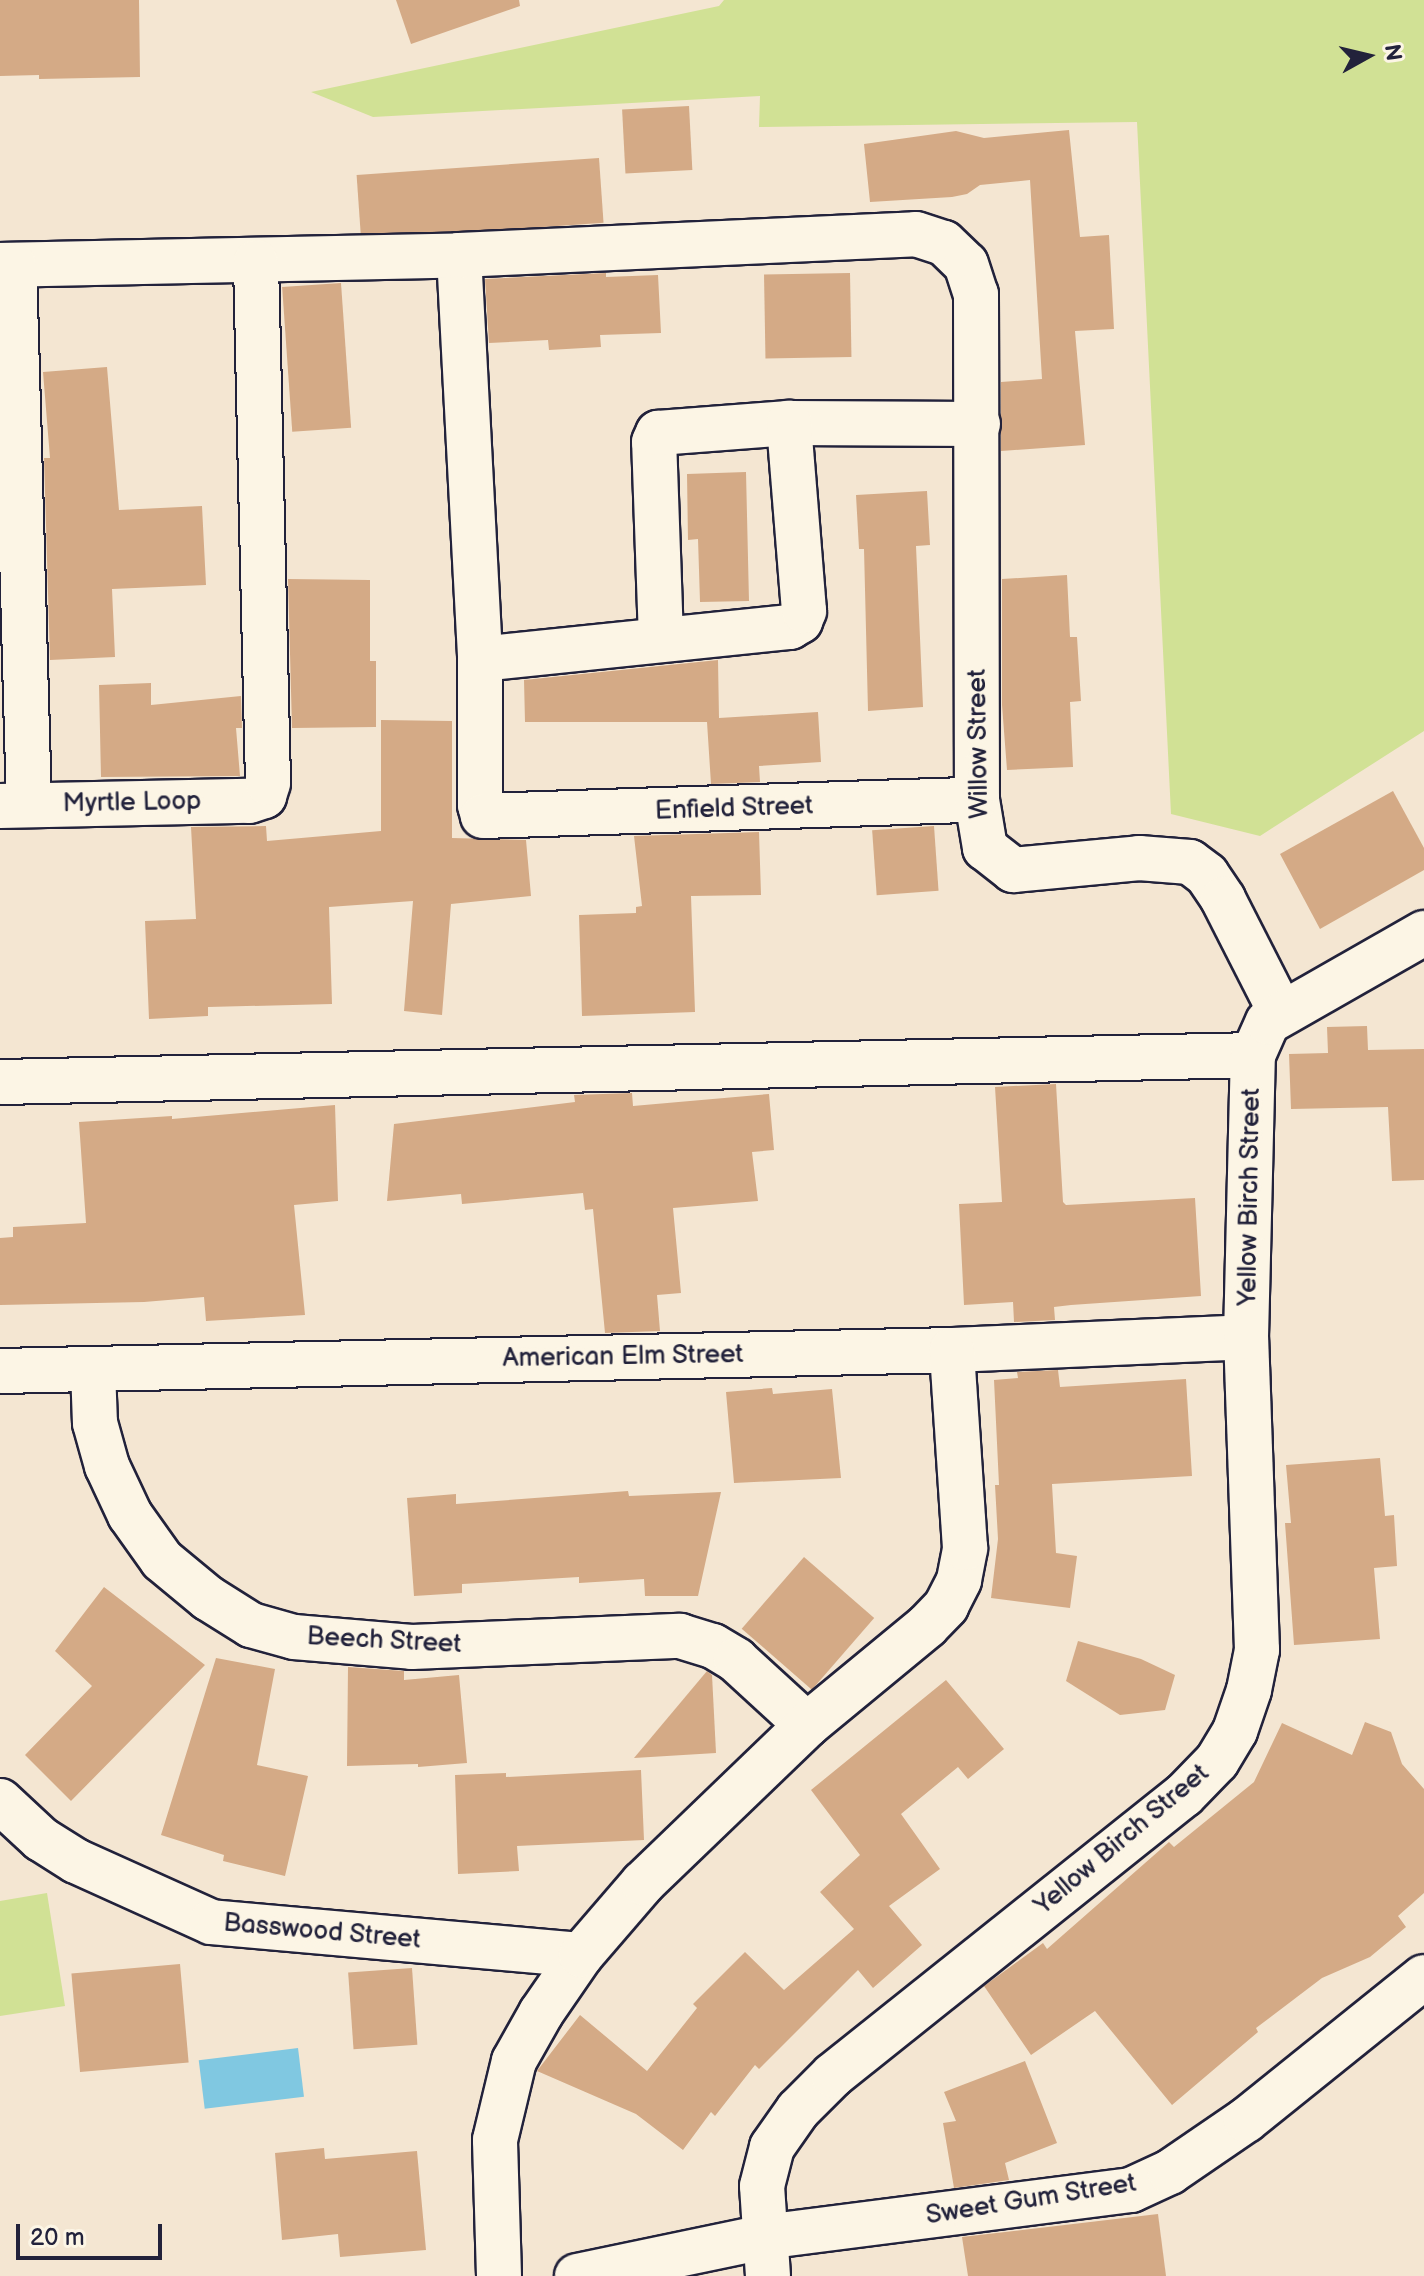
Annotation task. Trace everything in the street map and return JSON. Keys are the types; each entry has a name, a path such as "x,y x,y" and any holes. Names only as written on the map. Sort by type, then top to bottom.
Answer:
{"street":[{"name":"Willow Street","path":"459,255 916,234 930,236 957,252 973,278 976,294 977,800 985,848 1013,870 1139,858 1190,862 1207,875 1223,899 1281,1013"},
{"path":"14,805 7,265 256,262 459,255 480,659 790,627 800,621 804,611 789,423"},
{"name":"Myrtle Loop","path":"14,805 249,801 264,796 268,767 256,262"},
{"path":"661,639 654,442 658,433 789,423 978,424"},
{"name":"Enfield Street","path":"480,659 480,805 483,816 490,818 977,800"},
{"path":"0,1082 1253,1055 1268,1022 1424,933"},
{"name":"Yellow Birch Street","path":"766,2257 762,2186 772,2147 798,2110 833,2075 1184,1795 1217,1761 1235,1731 1249,1690 1257,1650 1246,1337 1253,1055"},
{"name":"American Elm Street","path":"0,1371 952,1350 1246,1337"},
{"path":"499,2276 495,2140 502,2100 514,2061 581,1955 643,1883 807,1725 927,1626 946,1606 959,1580 965,1548 952,1350"},
{"name":"Beech Street","path":"93,1369 95,1423 107,1466 130,1515 162,1560 208,1598 251,1625 294,1637 412,1647 680,1636 713,1646 736,1660 807,1725"},
{"name":"Basswood Street","path":"0,1801 41,1839 76,1861 211,1922 581,1955"},
{"name":"Sweet Gum Street","path":"577,2276 766,2257 1131,2190 1170,2172 1246,2120 1424,1977"}],"green space":[{"path":"724,0 1424,0 1424,731 1260,836 1171,814 1137,122 759,127 760,96 373,117 311,92 719,6"},
{"path":"47,1893 65,2006 0,2016 0,1901"}],"water":[{"path":"298,2048 304,2097 205,2109 199,2060"}],"building":[{"path":"0,0 139,0 140,77 39,79 39,75 0,76"},
{"path":"396,0 519,0 520,6 411,44"},
{"path":"689,106 692,170 625,173 622,110"},
{"path":"1069,130 1080,237 1109,235 1114,329 1075,331 1085,445 1001,451 1001,382 1042,379 1030,180 980,185 967,194 952,197 870,202 864,144 956,131 984,138"},
{"path":"599,158 604,223 361,240 357,175"},
{"path":"606,273 606,277 658,275 661,333 600,335 601,347 549,350 548,340 489,343 485,279"},
{"path":"850,273 851,357 765,358 764,275"},
{"path":"341,283 351,428 292,432 282,287"},
{"path":"107,367 119,510 202,506 206,585 112,589 115,657 50,660 44,458 50,458 43,372"},
{"path":"746,472 749,601 700,602 698,539 688,540 687,474"},
{"path":"927,491 930,545 916,546 923,707 868,711 864,549 859,549 856,495"},
{"path":"1067,575 1070,637 1077,637 1081,701 1070,702 1073,767 1007,770 1002,705 1002,579"},
{"path":"288,579 370,580 370,661 376,661 376,727 292,728"},
{"path":"718,660 719,718 818,712 821,762 759,766 760,782 711,784 707,722 525,722 524,680"},
{"path":"151,683 151,705 241,696 242,728 236,728 240,776 101,777 99,685"},
{"path":"381,720 452,721 452,838 526,840 531,896 451,904 442,1015 404,1011 413,901 329,907 332,1004 208,1007 208,1016 149,1019 145,921 196,919 191,827 266,826 267,841 381,831"},
{"path":"1393,791 1424,848 1424,870 1320,929 1280,854"},
{"path":"934,826 939,891 877,895 872,830"},
{"path":"759,832 761,895 691,896 695,1012 582,1016 579,915 636,913 636,907 642,906 634,836"},
{"path":"1367,1026 1368,1050 1424,1049 1424,1180 1392,1181 1388,1107 1291,1109 1289,1054 1328,1053 1327,1027"},
{"path":"1056,1084 1063,1202 1066,1205 1195,1198 1201,1296 1054,1307 1055,1320 1014,1322 1013,1302 964,1305 959,1204 1002,1202 995,1087"},
{"path":"632,1093 633,1106 769,1094 774,1150 752,1152 758,1201 673,1208 681,1293 657,1295 660,1331 605,1333 593,1209 585,1210 583,1193 462,1204 461,1194 387,1201 394,1124 575,1102 574,1095"},
{"path":"335,1105 338,1201 294,1205 305,1315 206,1321 204,1297 144,1302 0,1305 0,1238 13,1237 13,1227 86,1223 79,1122 172,1116 172,1119"},
{"path":"1058,1370 1060,1387 1186,1379 1192,1476 1052,1484 1056,1553 1077,1556 1070,1608 991,1598 998,1539 995,1485 999,1485 994,1380 1018,1378 1017,1372"},
{"path":"772,1388 773,1394 832,1389 841,1478 734,1483 726,1392"},
{"path":"1380,1458 1385,1516 1394,1515 1397,1566 1374,1568 1380,1639 1294,1645 1285,1523 1291,1523 1286,1465"},
{"path":"628,1491 629,1496 721,1492 698,1596 645,1596 644,1579 579,1583 579,1577 462,1584 462,1593 414,1596 407,1498 456,1494 456,1504"},
{"path":"804,1557 874,1618 812,1690 742,1629"},
{"path":"104,1587 205,1665 71,1801 25,1755 92,1686 55,1651"},
{"path":"1078,1641 1141,1659 1175,1675 1165,1710 1120,1715 1066,1681"},
{"path":"216,1658 275,1669 257,1765 308,1776 285,1876 223,1861 224,1855 161,1835"},
{"path":"348,1667 404,1671 404,1680 459,1675 467,1763 418,1767 418,1764 347,1766"},
{"path":"707,1671 712,1675 716,1753 634,1758"},
{"path":"946,1680 1004,1749 968,1779 958,1767 901,1814 940,1869 889,1906 922,1945 873,1988 858,1970 759,2069 755,2065 715,2116 711,2112 683,2150 636,2114 537,2071 580,2015 647,2071 697,2008 693,2004 745,1952 784,1990 854,1929 820,1892 860,1855 811,1790"},
{"path":"1365,1722 1391,1732 1402,1764 1424,1789 1424,1893 1398,1916 1406,1927 1370,1957 1322,1978 1256,2028 1258,2032 1172,2105 1095,2011 1031,2055 984,1986 1043,1943 1047,1949 1169,1842 1174,1847 1254,1782 1282,1723 1352,1755"},
{"path":"641,1770 644,1840 517,1846 519,1871 458,1874 455,1775 506,1773 506,1777"},
{"path":"180,1964 189,2063 80,2072 71,1973"},
{"path":"412,1968 417,2045 354,2049 348,1972"},
{"path":"1025,2061 1057,2143 1005,2163 1009,2180 954,2188 943,2123 956,2121 944,2092"},
{"path":"324,2148 325,2159 417,2151 426,2250 340,2257 338,2234 282,2240 275,2153"},
{"path":"1158,2214 1166,2276 968,2276 962,2237"}]}
